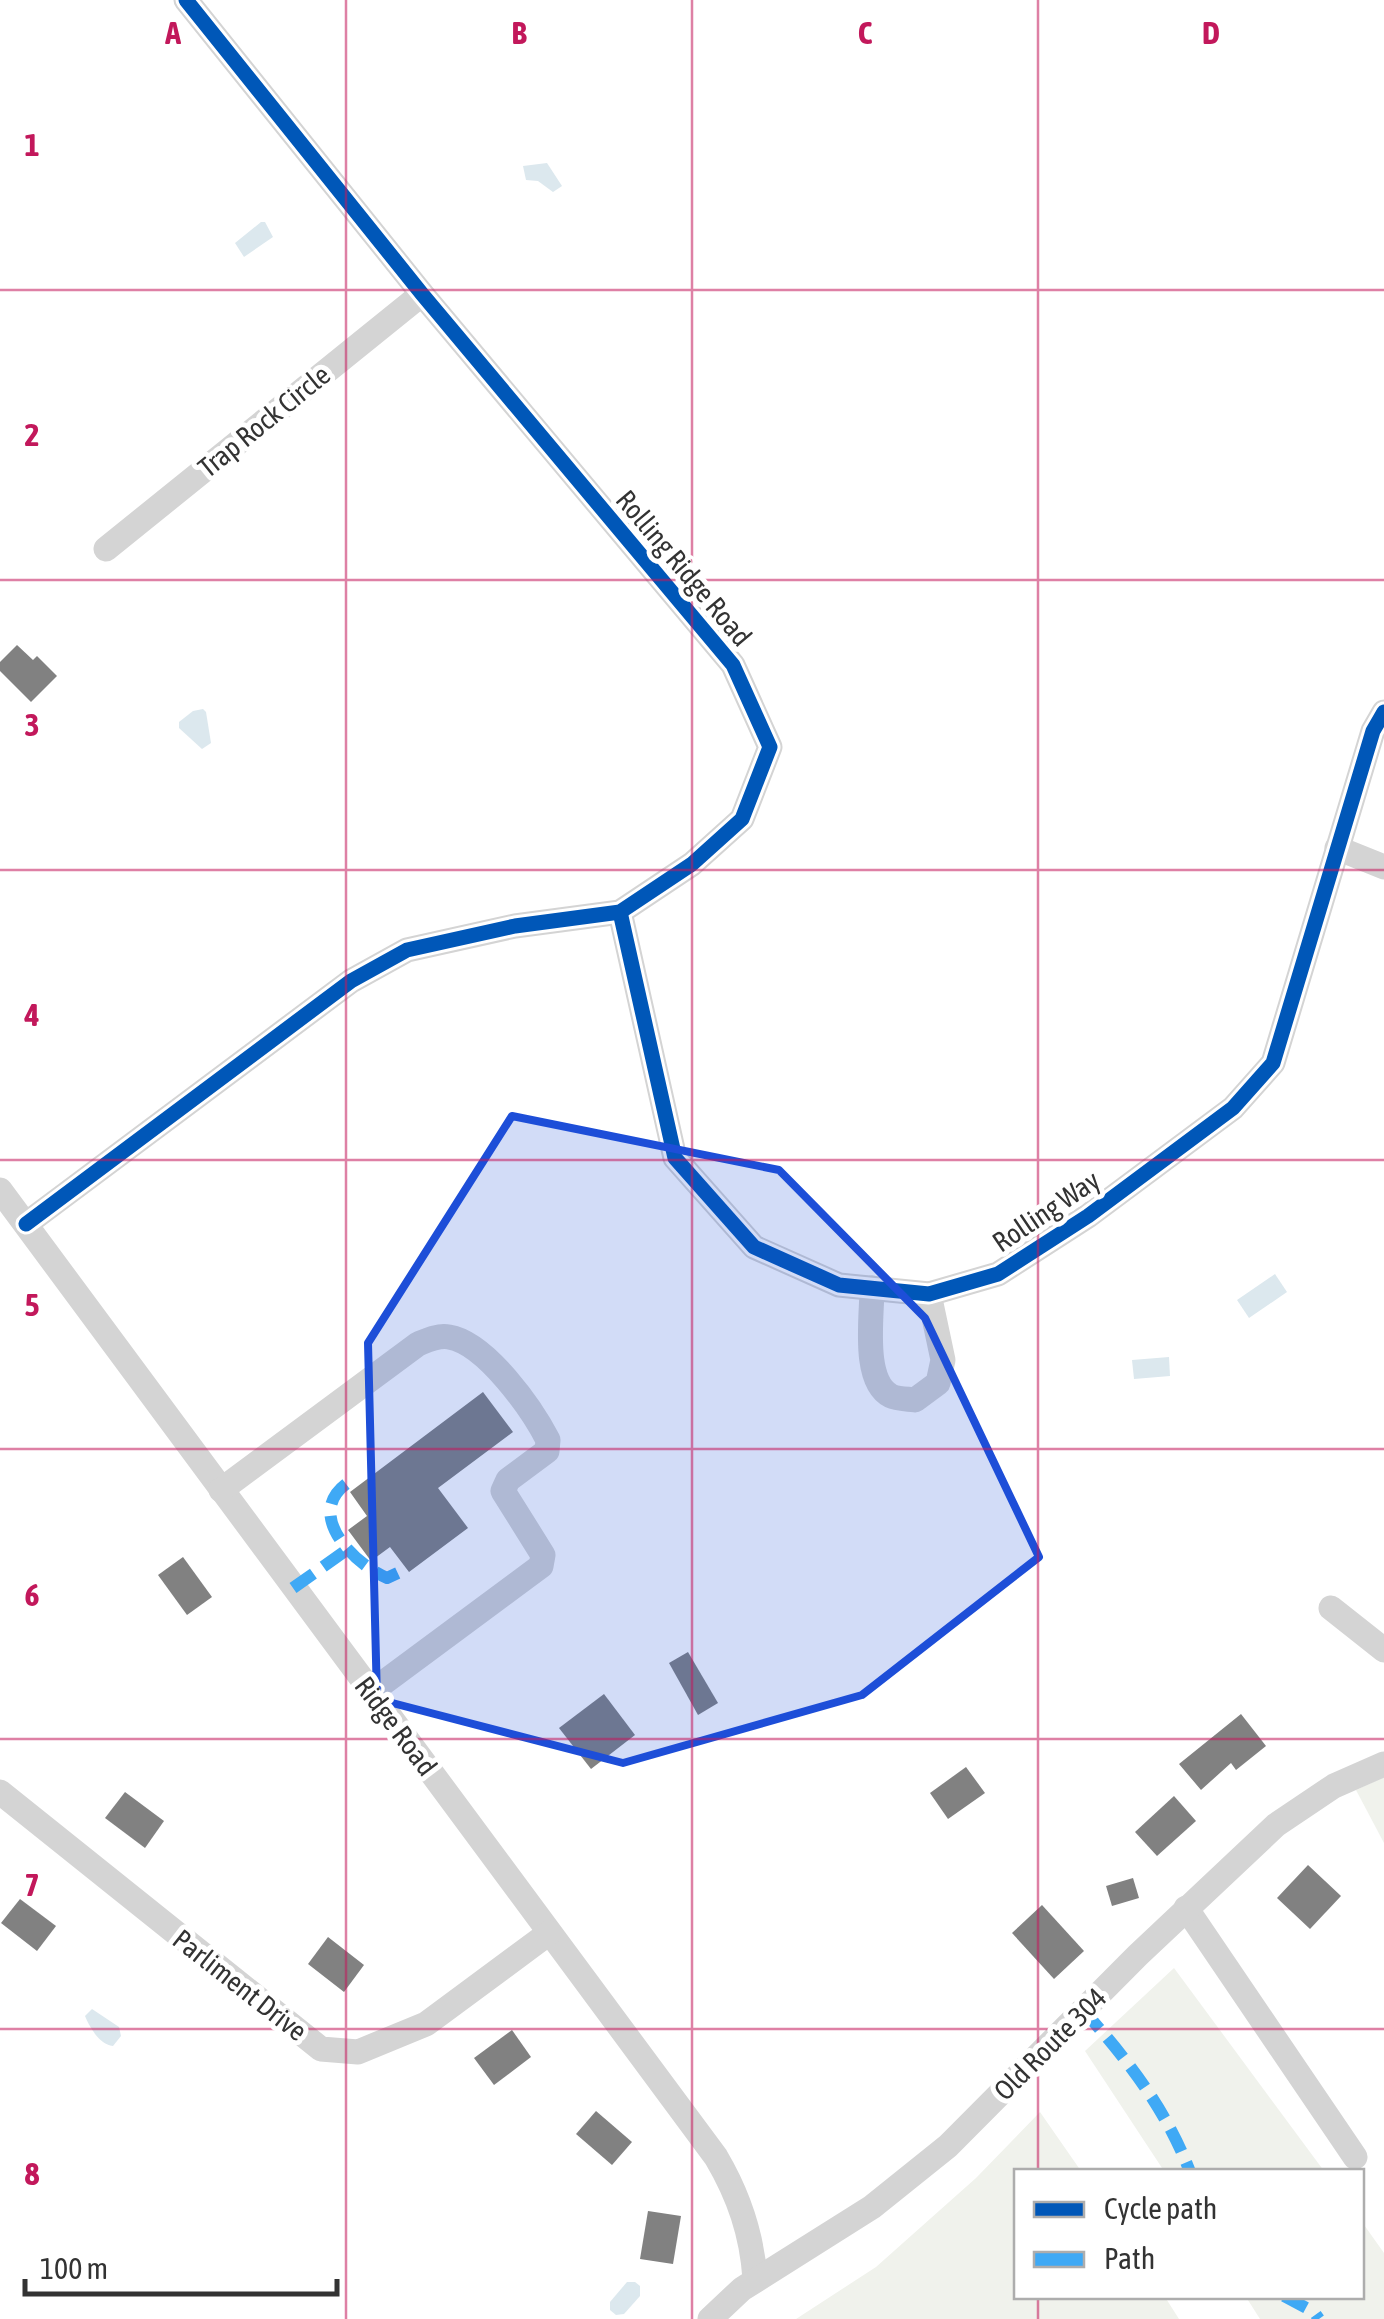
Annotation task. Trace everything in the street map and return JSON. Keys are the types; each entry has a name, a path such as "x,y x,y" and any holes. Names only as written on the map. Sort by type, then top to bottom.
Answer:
{"street":[{"name":"Rolling Ridge Road","path":"26,1224 351,980 381,962 407,950 515,926 620,912 692,864 742,819 770,747 733,664 422,294 186,0"},
{"name":"Trap Rock Circle","path":"106,549 422,294"},
{"name":"Rolling Way","path":"620,912 675,1158 754,1247 838,1285 929,1294 998,1274 1088,1216 1233,1108 1272,1063 1373,732 1384,712"},
{"path":"1337,848 1384,867"},
{"name":"Ridge Road","path":"0,1190 722,2168 744,2214 755,2280"},
{"path":"872,1288 871,1356 875,1382 892,1397 915,1400 938,1384 943,1360 929,1294"},
{"path":"221,1490 418,1344 449,1337 469,1345 494,1364 548,1440 547,1451 508,1480 503,1491 544,1560 371,1692"},
{"path":"1331,1608 1384,1650"},
{"name":"Old Route 304","path":"710,2319 755,2280 872,2207 948,2146 1186,1908 1276,1825 1334,1786 1384,1764"},
{"name":"Parliment Drive","path":"0,1792 321,2049 358,2052 426,2024 549,1933"},
{"path":"1186,1908 1355,2157"}],"highlighted area":[{"path":"512,1116 779,1170 925,1318 1039,1557 862,1695 623,1763 377,1699 368,1343"}],"shaded area":[{"path":"547,163 562,186 553,192 538,181 526,180 523,166"},
{"path":"265,222 273,237 244,257 235,243"},
{"path":"203,709 211,743 202,749 179,728 179,722 193,711"},
{"path":"1275,1274 1287,1292 1249,1318 1237,1300"},
{"path":"1169,1357 1170,1376 1134,1379 1132,1360"},
{"path":"1384,1777 1384,1843 1356,1790"},
{"path":"1174,1968 1323,2169 1163,2169 1085,2051"},
{"path":"92,2009 119,2027 121,2036 113,2046 100,2039 90,2026 85,2016"},
{"path":"1040,2112 1080,2169 1014,2169 1014,2299 1166,2299 1179,2319 796,2319 876,2267 976,2178"},
{"path":"1364,2225 1384,2253 1384,2319 1260,2319 1247,2299 1364,2299"},
{"path":"627,2282 640,2286 640,2296 624,2314 616,2315 610,2310 610,2302"}],"building":[{"path":"17,645 33,660 37,656 57,676 31,702 0,671 0,662"},
{"path":"483,1392 513,1432 438,1488 468,1528 409,1572 390,1547 371,1561 348,1530 367,1516 350,1492"},
{"path":"183,1557 212,1597 187,1615 158,1575"},
{"path":"688,1652 718,1703 698,1715 669,1663"},
{"path":"604,1694 635,1735 591,1769 559,1728"},
{"path":"1241,1714 1266,1746 1236,1770 1231,1763 1201,1790 1179,1764"},
{"path":"966,1767 985,1793 948,1819 930,1793"},
{"path":"125,1792 164,1821 145,1848 105,1818"},
{"path":"1174,1796 1196,1821 1157,1856 1135,1832"},
{"path":"1308,1865 1341,1896 1310,1929 1277,1898"},
{"path":"1133,1878 1139,1898 1112,1906 1106,1886"},
{"path":"20,1899 56,1926 37,1951 1,1923"},
{"path":"1042,1905 1084,1951 1054,1979 1012,1933"},
{"path":"328,1937 364,1965 344,1992 308,1964"},
{"path":"512,2030 531,2057 494,2085 474,2058"},
{"path":"596,2111 632,2142 612,2165 576,2134"},
{"path":"648,2211 681,2216 673,2264 640,2259"}],"marked path":[{"path":"346,1484 335,1496 330,1510 339,1537 361,1562 387,1578 404,1570"},
{"path":"293,1588 348,1549"},
{"path":"1083,2010 1144,2086 1189,2169"},
{"path":"1290,2299 1319,2319"}],"cycle path":[{"path":"26,1224 351,981 407,950 515,926 620,912 692,864 742,819 770,747 733,665 422,294 186,0"},
{"path":"620,912 675,1158 754,1247 839,1285 929,1294 998,1274 1088,1216 1233,1108 1273,1063 1373,731 1384,712"}]}
